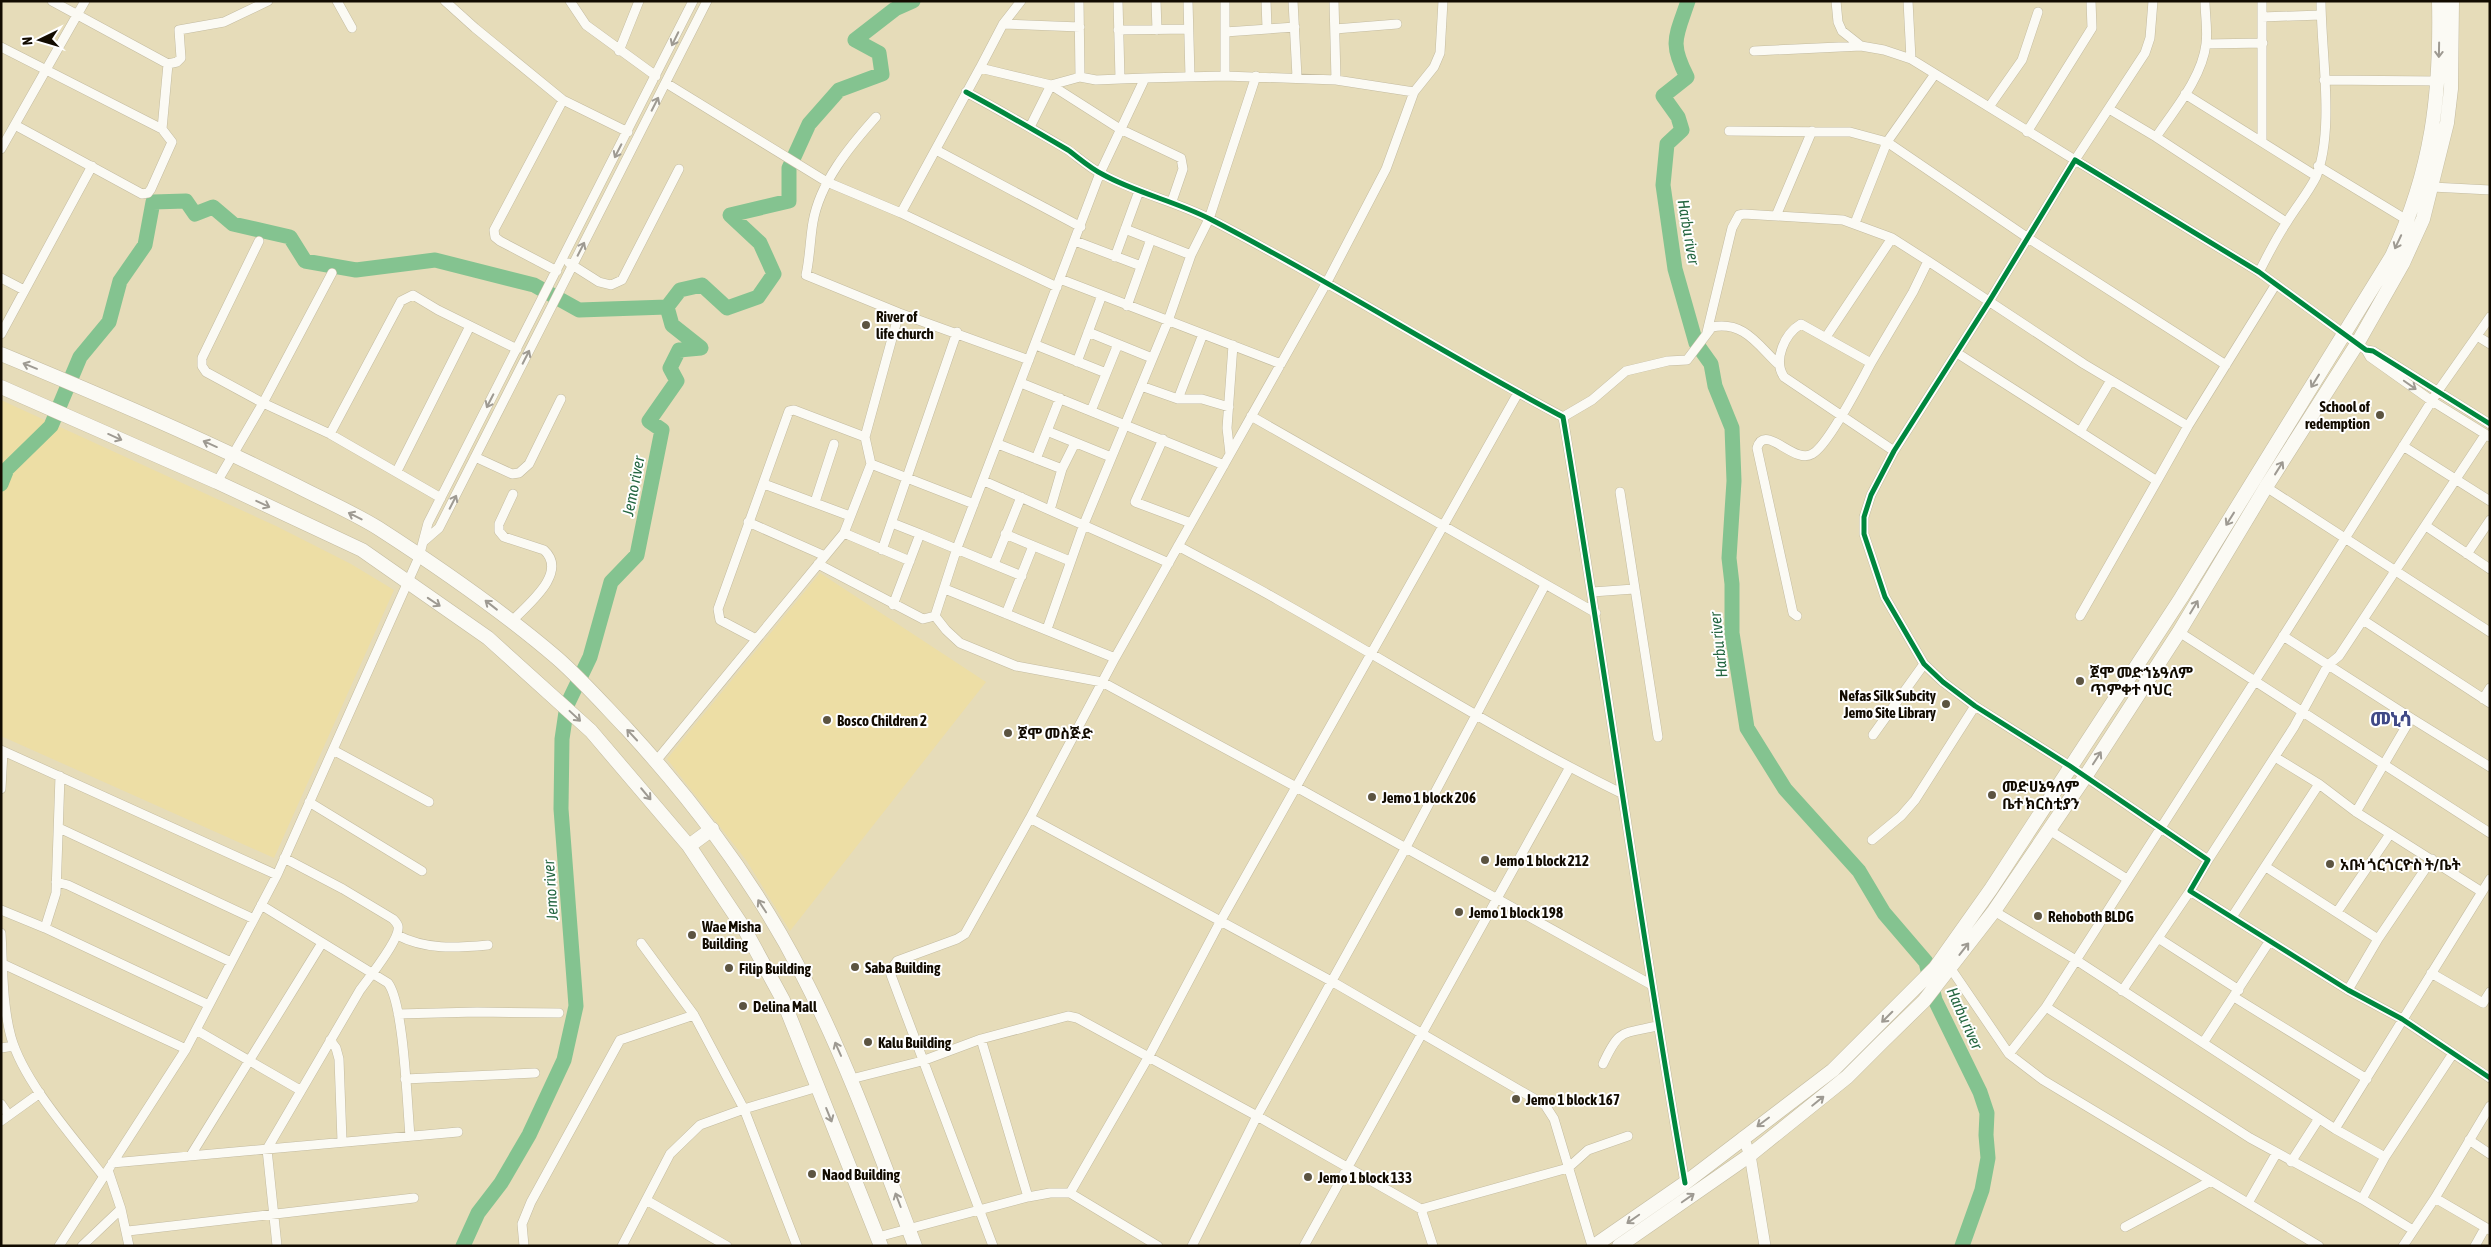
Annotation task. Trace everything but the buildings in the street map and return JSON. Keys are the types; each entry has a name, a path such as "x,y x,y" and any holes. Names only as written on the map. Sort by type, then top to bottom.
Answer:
{"main road":[{"path":"1942,964 1994,911 2085,777 2179,632 2266,487 2362,347 2423,219 2432,187 2449,106 2446,28 2439,1"},
{"path":"1593,1246 1685,1183 1833,1070 1928,985 2181,598 2392,256 2407,220 2428,155 2436,113 2438,81 2446,28 2452,1"},
{"path":"1,354 232,454 376,527 472,591 556,658 585,684 656,761 712,829 772,921 801,972 850,1079 915,1246"},
{"path":"1,387 217,482 362,550 407,584 488,638 591,731 689,846 745,930 783,1000 880,1241"},
{"path":"689,846 712,829"},
{"path":"1619,1246 1750,1155 1847,1077 1924,1001 1928,985"}],"street":[{"path":"52,1 168,64 177,62 181,58 179,30 224,22 268,1"},
{"path":"1,149 85,1"},
{"path":"337,1 352,28"},
{"path":"445,1 563,100 628,132"},
{"path":"570,1 586,25 619,51 656,76"},
{"path":"619,51 639,1"},
{"path":"59,1246 186,1049 254,919 284,858 419,557 428,523 550,286 693,1"},
{"path":"424,541 439,528 707,1"},
{"path":"901,213 1003,24 1021,1"},
{"path":"1080,1 1080,77"},
{"path":"1118,1 1120,79"},
{"path":"1156,1 1157,30"},
{"path":"1188,1 1190,77"},
{"path":"1225,1 1225,76"},
{"path":"1266,1 1267,28"},
{"path":"1293,1 1297,77"},
{"path":"1334,1 1336,80"},
{"path":"993,1246 922,1061 892,975 892,968 897,961 957,939 964,934 1030,818 1115,658 1327,282 1386,169 1414,92 1434,67 1440,53 1442,1"},
{"path":"1836,1 1838,22 1842,30 1861,46"},
{"path":"1908,1 1911,60"},
{"path":"2027,132 2092,28 2091,1"},
{"path":"2153,1 2151,30 2144,53 2075,160 1990,300 1894,451 1871,495 1864,517 1864,534 1885,598 1924,664 1943,682 1975,706 2070,766 2208,860"},
{"path":"2156,137 2199,68 2206,44 2205,1"},
{"path":"2262,1 2262,141"},
{"path":"2259,272 2286,222 2316,176 2324,140 2321,1"},
{"path":"1989,107 2022,60 2038,12"},
{"path":"2262,17 2321,15"},
{"path":"1003,24 1080,27"},
{"path":"1335,29 1397,24"},
{"path":"1225,32 1295,27"},
{"path":"1118,30 1188,29"},
{"path":"2206,44 2263,43"},
{"path":"1754,51 1861,46 1884,50 1911,60 2259,272 2362,347 2370,357 2432,401 2488,436 2456,480 2334,662 2328,665 2275,757 2190,891 2122,991"},
{"path":"1,47 162,130 172,142 148,193 142,194 15,125"},
{"path":"162,130 168,64"},
{"path":"980,68 1051,86 1120,128 1181,158 1183,170 1172,201"},
{"path":"1855,223 1887,142 1935,74"},
{"path":"1030,127 1051,86 1080,77 1096,80 1225,76 1297,77 1336,80 1414,92"},
{"path":"1047,629 1084,524 1168,321 1191,255 1209,219 1256,76"},
{"path":"935,616 957,548 1036,346 1100,173 1145,78"},
{"path":"2324,80 2438,81"},
{"path":"666,83 827,182 1058,283 1102,295 1281,364"},
{"path":"966,92 1030,127 1084,160 1100,173 1139,191 1172,201 1209,219 1327,282 1518,394 1563,417"},
{"path":"2184,94 2316,176"},
{"path":"557,271 495,237 494,230 563,100"},
{"path":"2109,109 2156,137 2286,222"},
{"path":"876,116 859,136 827,182 813,220 806,275 899,313 958,332 1029,360"},
{"path":"1776,216 1812,130"},
{"path":"1729,132 1812,130 1850,132 1887,142 2028,238 2226,365"},
{"path":"936,150 1081,227"},
{"path":"1,334 92,166"},
{"path":"2318,166 2407,220"},
{"path":"563,259 599,282 612,285 622,280 679,170"},
{"path":"2432,187 2490,190"},
{"path":"1115,257 1139,191"},
{"path":"1707,332 1735,219 1744,214 1843,220 1892,238 2111,380 2188,426"},
{"path":"1125,229 1191,255"},
{"path":"1826,337 1892,238"},
{"path":"1127,306 1151,239"},
{"path":"1075,241 1141,266"},
{"path":"259,242 202,358 202,366 206,372 263,403 330,434 441,498"},
{"path":"1797,616 1794,613 1757,448 1758,444 1764,440 1775,440 1793,454 1803,458 1814,454 1842,416 1870,363 1913,292 1928,261"},
{"path":"217,482 263,403 332,273"},
{"path":"1,278 24,290"},
{"path":"2080,616 2188,426 2276,284"},
{"path":"330,434 406,297 413,295 517,349"},
{"path":"1077,362 1102,295"},
{"path":"656,761 844,533 871,464 865,438 899,313"},
{"path":"2009,1054 2046,1007 2256,681 2438,391 2490,317"},
{"path":"1778,364 1780,353 1795,327 1801,324 1870,363"},
{"path":"397,472 470,326"},
{"path":"1563,417 1592,400 1626,372 1668,361 1682,361 1694,352 1712,327 1736,327 1746,332 1778,364 1784,377 1894,451"},
{"path":"882,550 958,332"},
{"path":"1088,332 1152,358"},
{"path":"1178,400 1203,334"},
{"path":"2477,336 2490,344"},
{"path":"1091,411 1118,344"},
{"path":"1036,346 1106,373"},
{"path":"1230,454 1226,428 1233,346"},
{"path":"2362,347 2373,351 2490,424"},
{"path":"1957,353 2157,481"},
{"path":"2080,432 2111,380"},
{"path":"1021,383 1125,423 1224,465"},
{"path":"1141,386 1178,400 1202,399 1229,407"},
{"path":"1070,1193 1149,1056 1220,922 1298,788 1442,525 1518,394"},
{"path":"1036,459 1060,398"},
{"path":"475,458 512,474 520,474 529,464 561,400"},
{"path":"756,639 720,620 717,615 748,522 764,484 789,411 794,410 865,438"},
{"path":"1251,416 1596,613"},
{"path":"1563,417 1596,613 1650,984 1685,1183"},
{"path":"1047,431 1112,457"},
{"path":"1162,439 1135,502 1191,523"},
{"path":"1050,510 1062,469 1076,443"},
{"path":"815,502 834,444"},
{"path":"998,444 1062,469"},
{"path":"2403,446 2490,502"},
{"path":"871,464 974,504"},
{"path":"984,481 1169,563"},
{"path":"764,484 850,516"},
{"path":"2266,487 2490,632"},
{"path":"1620,492 1658,737"},
{"path":"511,622 548,582 552,566 549,555 544,550 504,537 499,531 498,524 513,494"},
{"path":"994,564 1021,497"},
{"path":"2467,554 2490,520"},
{"path":"748,522 825,556"},
{"path":"892,523 1022,576"},
{"path":"2426,526 2490,569"},
{"path":"844,533 910,561"},
{"path":"893,605 920,534"},
{"path":"1005,534 1070,561"},
{"path":"1006,614 1033,546"},
{"path":"1178,546 1277,599 1476,715 1621,793"},
{"path":"818,564 922,619 935,616"},
{"path":"1192,1246 1257,1116 1333,982 1545,585"},
{"path":"945,589 1115,658"},
{"path":"1592,592 1634,589"},
{"path":"935,616 960,643 1016,666 1102,682 1298,788 1650,984"},
{"path":"2363,620 2486,701 2490,688"},
{"path":"2179,632 2490,833"},
{"path":"2284,636 2490,767"},
{"path":"1873,735 1924,664"},
{"path":"1872,840 1901,816 1916,800 1975,706"},
{"path":"2356,812 2411,718"},
{"path":"333,750 429,802"},
{"path":"1,789 2,751 276,875"},
{"path":"2275,757 2320,784 2356,812 2482,892"},
{"path":"1304,1246 1570,767"},
{"path":"45,928 52,909 56,882 60,776"},
{"path":"2232,917 2320,784"},
{"path":"309,802 422,870"},
{"path":"1030,818 1333,982 1545,1105 1554,1119 1593,1246"},
{"path":"59,828 254,919"},
{"path":"2049,830 2127,879"},
{"path":"2337,912 2390,834"},
{"path":"277,1246 267,1149 360,990 397,934 398,926 393,919 343,889 284,858"},
{"path":"2348,990 2378,939 2432,859"},
{"path":"2266,867 2378,939"},
{"path":"2335,1129 2490,879"},
{"path":"56,882 68,885 231,962"},
{"path":"2190,891 2268,942 2348,990 2402,1019 2452,1055 2488,1074"},
{"path":"261,905 373,973 388,983 394,991 410,1136"},
{"path":"1,910 45,928 209,1005"},
{"path":"1994,911 2076,960 2318,1120 2385,1157"},
{"path":"1,933 9,1026 14,1046 40,1094 108,1170 128,1231 129,1246"},
{"path":"397,934 424,946 456,948 488,945"},
{"path":"2158,938 2236,993 2367,1079"},
{"path":"2203,1043 2268,942"},
{"path":"191,1155 322,943"},
{"path":"641,943 694,1015 744,1109 797,1246"},
{"path":"3,964 186,1049"},
{"path":"1942,964 2009,1054 2043,1080 2319,1246"},
{"path":"2431,972 2486,1006 2490,992"},
{"path":"2046,1007 2276,1154 2362,1199 2413,1230"},
{"path":"398,1014 478,1012 559,1013"},
{"path":"524,1246 522,1224 531,1202 620,1040 694,1015"},
{"path":"850,1079 922,1061 981,1039 1068,1016 1085,1022 1149,1056 1348,1166 1421,1209 1433,1246"},
{"path":"1603,1064 1614,1041 1619,1036 1657,1026"},
{"path":"196,1030 300,1090"},
{"path":"981,1039 1028,1197"},
{"path":"330,1040 336,1048 339,1059 342,1140"},
{"path":"1,1048 14,1046"},
{"path":"2362,1199 2385,1157 2452,1055"},
{"path":"405,1080 535,1073"},
{"path":"622,1246 670,1154 684,1138 700,1125 744,1109 818,1087"},
{"path":"1,1104 5,1118 40,1094"},
{"path":"2403,1246 2435,1198 2490,1106"},
{"path":"2291,1162 2318,1120"},
{"path":"108,1170 191,1155 267,1149 342,1140 458,1132"},
{"path":"1421,1209 1568,1168 1588,1150 1628,1136"},
{"path":"1743,1137 1750,1155 1765,1246"},
{"path":"2469,1140 2490,1154"},
{"path":"2248,1203 2276,1154"},
{"path":"2125,1227 2211,1181"},
{"path":"880,1241 909,1230 1028,1197 1050,1193 1070,1193 1158,1246"},
{"path":"128,1231 414,1198"},
{"path":"2435,1198 2488,1229 2475,1246"},
{"path":"646,1200 727,1246"},
{"path":"82,1246 122,1210"}],"shaded area":[{"path":"1,400 276,526 351,564 394,590 274,858 1,736"},
{"name":"Bosco Children 2","path":"820,573 986,682 790,931 746,860 667,759"}],"waterway":[{"name":"Jemo river","path":"463,1246 478,1213 501,1183 529,1135 564,1060 576,1006 561,809 562,739 567,705 590,657 611,582 637,555 662,430 649,421 677,381 670,368 679,350 701,348 672,325 667,307 680,290 702,285 727,308 758,297 774,274 760,243 730,215 789,201 789,168 809,124 839,90 882,74 879,53 855,40 895,9 913,1"},
{"name":"Harbu river","path":"1688,1 1676,39 1678,55 1687,77 1663,96 1678,117 1682,130 1667,144 1663,185 1675,269 1696,343 1711,364 1715,386 1732,428 1734,481 1729,558 1732,584 1732,633 1747,728 1785,789 1859,871 1884,913 1926,962 1935,1000 1980,1092 1987,1113 1988,1158 1982,1190 1962,1246"},
{"path":"1,484 7,469 51,426 80,357 109,322 120,281 145,245 153,202 186,201 195,214 213,207 233,224 290,237 305,261 356,270 435,260 534,285 579,310 667,307"}],"cycle path":[{"path":"966,92 1068,150 1102,174 1128,187 1210,219 1299,267 1563,417 1653,992 1685,1183"},
{"path":"2490,424 2373,351 2366,350 2259,272 2075,160 1990,300 1894,451 1871,495 1864,517 1864,534 1885,597 1924,664 1943,682 1975,706 2070,766 2208,860 2190,891 2348,990 2402,1019 2490,1078"}],"place":[{"name":"River of life church","path":"866,325"},
{"name":"School of redemption","path":"2380,415"},
{"name":"ጀሞ መድኀኔዓለም ጥምቀተ ባህር","path":"2080,681"},
{"name":"Nefas Silk Subcity Jemo Site Library","path":"1946,704"},
{"name":"Bosco Children 2","path":"827,720"},
{"name":"ጀሞ መስጅድ","path":"1008,733"},
{"name":"መድሀኔዓለም ቤተ ክርስቲያን","path":"1992,795"},
{"name":"Jemo 1 block 206","path":"1372,797"},
{"name":"Jemo 1 block 212","path":"1485,860"},
{"name":"አቡነ ጎርጎርዮስ ት/ቤት","path":"2330,864"},
{"name":"Jemo 1 block 198","path":"1459,912"},
{"name":"Rehoboth BLDG","path":"2038,916"},
{"name":"Wae Misha Building","path":"692,935"},
{"name":"Saba Building","path":"855,967"},
{"name":"Filip Building","path":"729,968"},
{"name":"Delina Mall","path":"743,1006"},
{"name":"Kalu Building","path":"868,1042"},
{"name":"Jemo 1 block 167","path":"1516,1099"},
{"name":"Naod Building","path":"812,1174"},
{"name":"Jemo 1 block 133","path":"1308,1177"}],"district":[{"name":"መኒሳ","path":"2391,718"}]}
